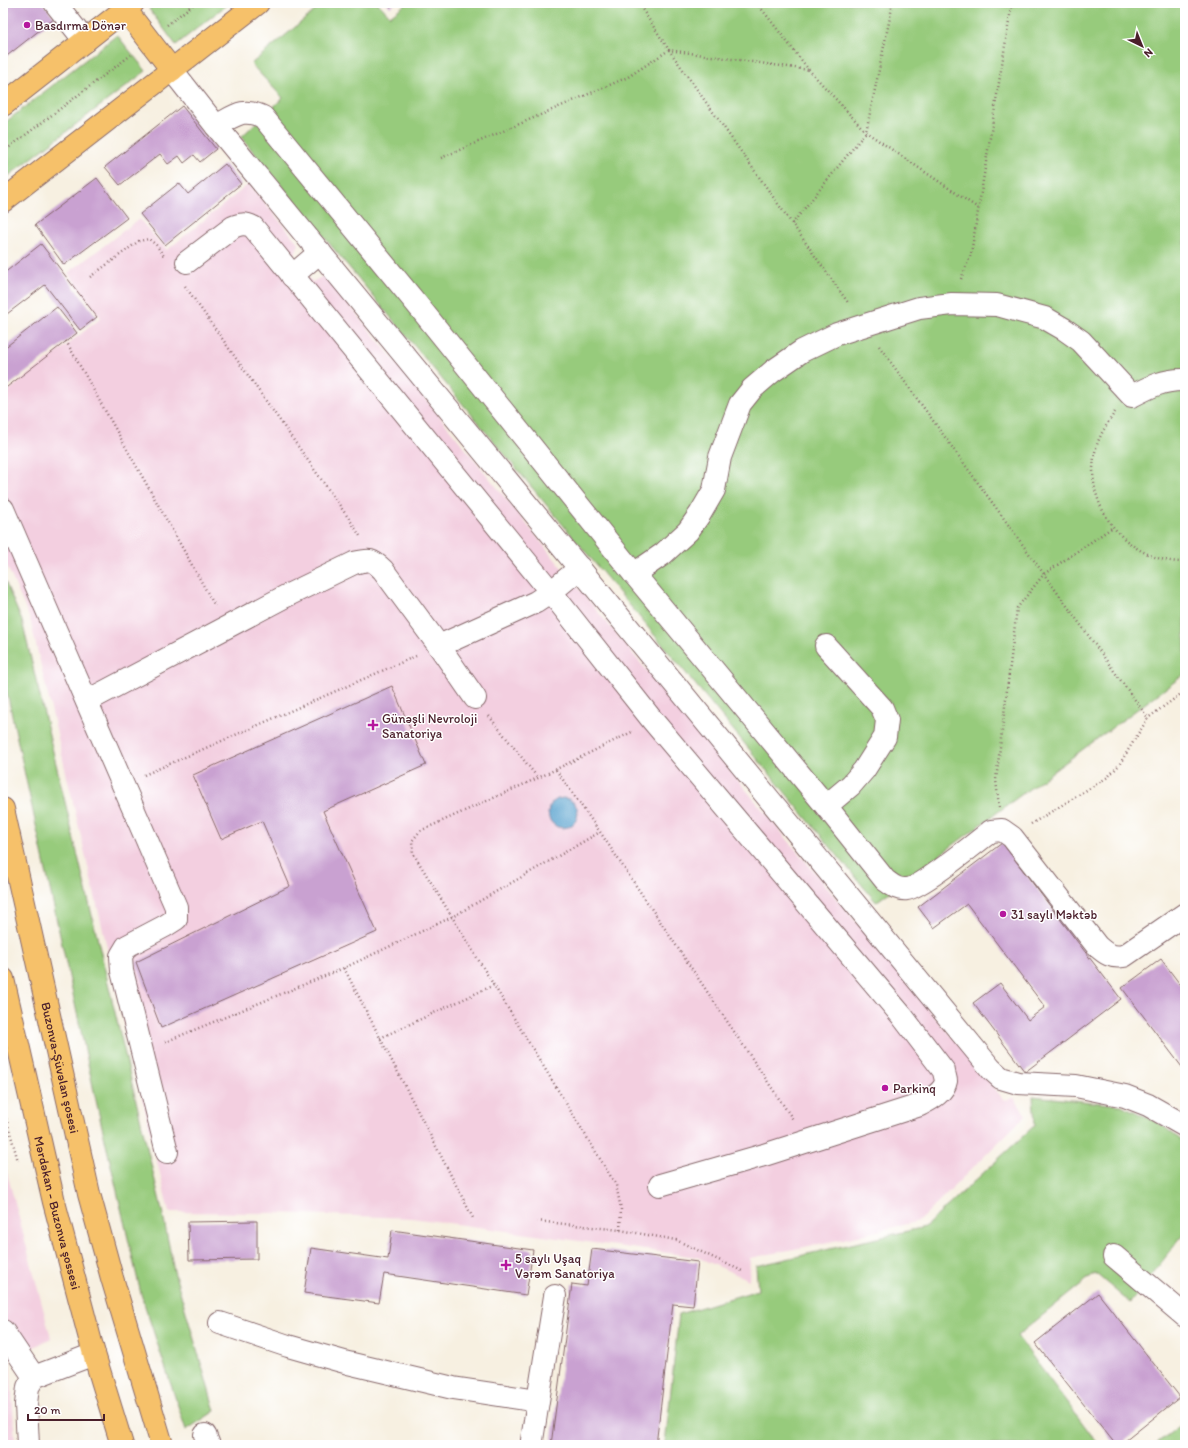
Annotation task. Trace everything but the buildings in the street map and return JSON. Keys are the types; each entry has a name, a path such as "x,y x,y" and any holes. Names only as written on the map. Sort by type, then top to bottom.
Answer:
{"main road":[{"path":"3,201 258,3"},
{"path":"3,105 129,6 148,40 172,70"},
{"name":"Buzonva-Şüvəlan şosesi","path":"3,810 89,1194 162,1445"},
{"name":"Mərdəkan - Buzonva şossesi","path":"3,978 54,1202 94,1354 122,1445"}],"street":[{"path":"55,3 85,41"},
{"path":"172,70 216,126 991,1069 1001,1078 1018,1082 1076,1086 1125,1096 1148,1104 1185,1126"},
{"path":"216,126 241,113 253,112 263,117 885,880 897,889 908,890 921,883 991,831 1007,834 1097,946 1107,954 1115,957 1124,956 1185,914"},
{"path":"187,262 232,227 239,224 246,224 253,227 551,592 653,721 896,1010 944,1071 946,1081 941,1091 930,1100 920,1105 660,1186"},
{"path":"292,276 320,252"},
{"path":"634,574 663,554 688,531 700,514 714,490 720,456 735,415 740,404 752,389 773,371 802,351 837,334 919,308 952,304 997,305 1045,318 1064,329 1081,341 1132,396 1152,386 1175,380 1185,380"},
{"path":"3,508 176,907 176,919 127,946 121,956 122,971 168,1152"},
{"path":"87,701 291,594 354,563 366,560 374,561 383,570 440,646 475,698"},
{"path":"440,646 536,602 551,592 580,568"},
{"path":"826,646 882,708 887,720 885,737 864,770 851,785 826,806"},
{"path":"1114,1256 1185,1316"},
{"path":"533,1445 532,1440 555,1296"},
{"path":"220,1323 288,1346 348,1363 453,1388 538,1401"},
{"path":"3,1331 34,1377"},
{"path":"28,1445 26,1398 28,1387 34,1377 94,1354"}],"path":[{"path":"3,152 195,3"},
{"path":"638,3 669,50 864,325 1148,718"},
{"path":"757,3 809,70 866,132 978,208"},
{"path":"792,224 866,132 893,3"},
{"path":"952,304 971,254 1012,3"},
{"path":"441,158 628,77 669,50 809,70"},
{"path":"90,277 139,241 149,239 156,245 165,258"},
{"path":"183,284 352,522 361,540 366,560"},
{"path":"66,341 227,627"},
{"path":"1132,396 1115,412 1102,431 1095,453 1093,476 1097,498 1107,519 1121,537 1140,550 1161,559 1185,562"},
{"path":"1113,527 1044,574 1017,608 996,780 1007,834 1108,777 1119,765 1148,718 1185,691"},
{"path":"123,784 440,646"},
{"path":"475,698 538,778"},
{"path":"620,1230 621,1209 616,1185 413,853 412,841 420,831 556,770 653,721"},
{"path":"556,770 600,832 808,1141"},
{"path":"142,1051 344,968 452,917 600,832"},
{"path":"344,968 474,1220"},
{"path":"380,1038 494,984"},
{"path":"537,1221 620,1230 676,1240 742,1271"}],"shaded area":[{"path":"249,184 299,244 293,258 312,282 325,275 579,589 1004,1100 1014,1098 1026,1115 919,1221 853,1237 750,1258 749,1280 697,1257 412,1218 272,1213 169,1212 30,619 3,557 3,395 101,318 68,273 139,219 167,250"},
{"path":"3,1158 51,1338 10,1360 15,1445 3,1445"}],"green space":[{"path":"157,3 229,3 176,45 149,9"},
{"path":"324,3 378,3 390,16 407,3 1185,3 1185,674 876,902 241,137 283,98 251,64"},
{"path":"117,35 146,71 3,180 3,124"},
{"path":"3,577 22,621 162,1210 174,1271 215,1411 186,1430 141,1294 99,1114 3,674"},
{"path":"1033,1096 1121,1105 1159,1123 1185,1143 1185,1232 1130,1303 1095,1273 1017,1336 1099,1445 665,1445 679,1314 758,1290 756,1266 925,1227 1035,1125"},
{"path":"1185,1422 1185,1445 1154,1445"}],"water":[{"path":"563,798 569,799 577,807 577,819 569,827 563,828 557,827 549,819 548,813 549,807 557,799"}],"place":[{"name":"Basdırma Dönər","path":"27,25"},
{"name":"Günəşli Nevroloji Sanatoriya","path":"373,725"},
{"name":"31 saylı Məktəb","path":"1003,914"},
{"name":"Parkinq","path":"885,1088"},
{"name":"5 saylı Uşaq Vərəm Sanatoriya","path":"506,1265"}]}
